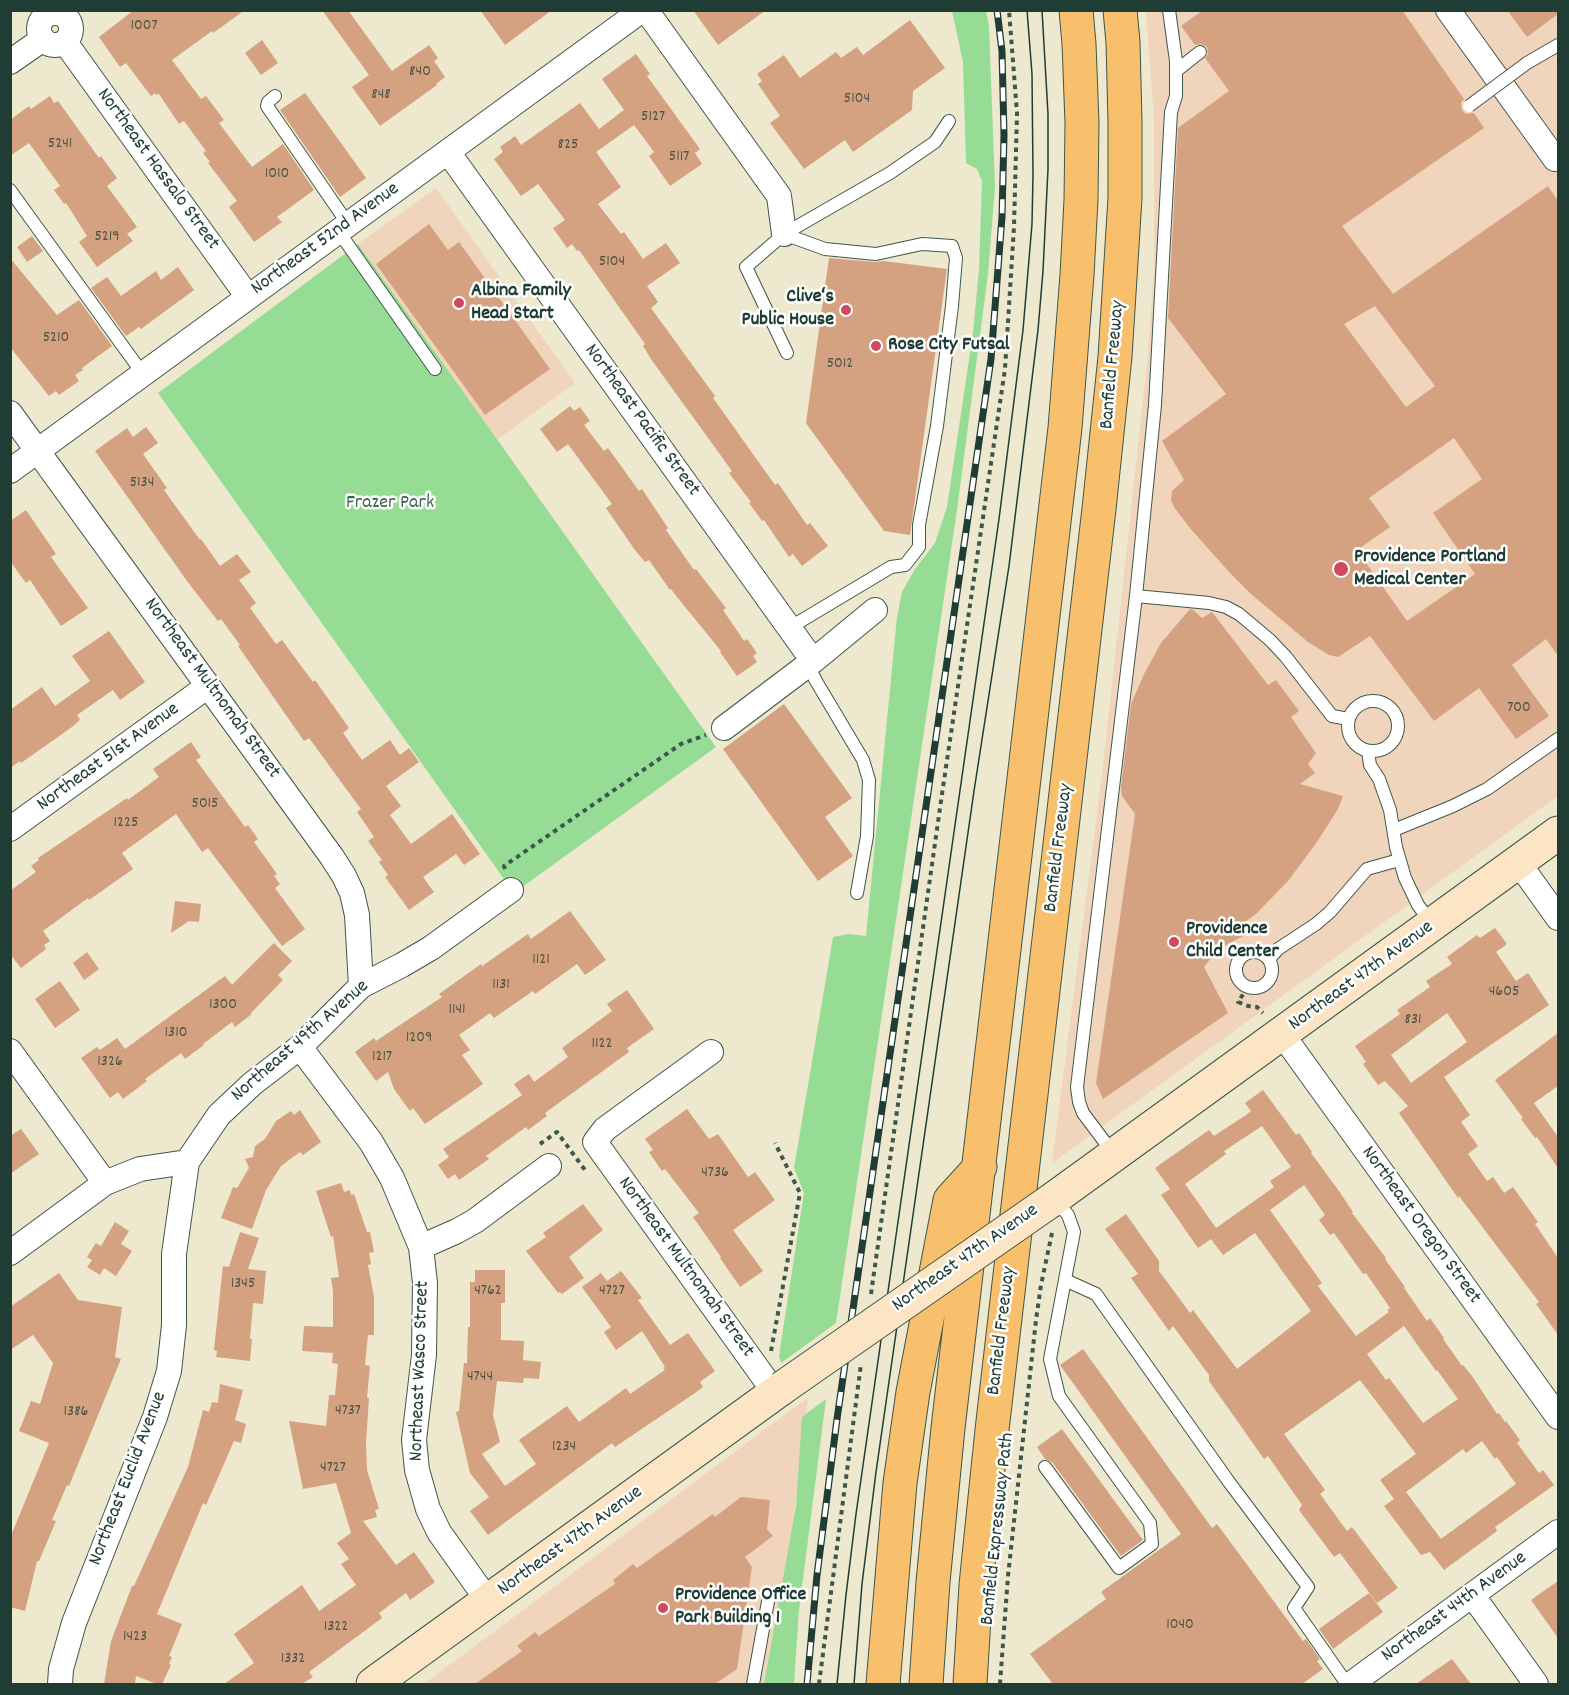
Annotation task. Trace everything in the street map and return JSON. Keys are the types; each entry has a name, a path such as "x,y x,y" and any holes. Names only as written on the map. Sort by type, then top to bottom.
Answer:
{"highway":[{"path":"926,1684 941,1493 1064,440 1077,275 1082,123 1076,10"},
{"name":"Banfield Freeway","path":"970,1684 976,1585 992,1430 1115,357 1122,266 1125,166 1120,10"},
{"path":"883,1684 900,1484 918,1370 950,1200 980,1167"}],"main road":[{"name":"Northeast 47th Avenue","path":"374,1684 488,1601 772,1384 1051,1200 1115,1155 1273,1024 1432,925 1558,833"}],"street":[{"name":"Northeast 52nd Avenue","path":"10,471 644,10"},
{"path":"644,10 779,196 784,234"},
{"path":"1448,10 1557,158"},
{"path":"10,62 58,23"},
{"name":"Northeast Hassalo Street","path":"58,23 248,297"},
{"name":"Northeast Pacific Street","path":"448,152 789,628 810,663"},
{"name":"Northeast Multnomah Street","path":"10,413 344,876 352,893 357,915 361,986"},
{"path":"724,728 875,610"},
{"name":"Northeast 51st Avenue","path":"10,829 208,686"},
{"path":"1518,862 1558,918"},
{"name":"Northeast 49th Avenue","path":"187,1162 226,1107 300,1047 361,986 430,948 511,890"},
{"name":"Northeast Oregon Street","path":"1273,1024 1558,1417"},
{"name":"Northeast Wasco Street","path":"300,1047 371,1142 392,1178 421,1247 425,1283 424,1355 414,1440 417,1470 428,1509 439,1532 488,1601"},
{"path":"10,1051 105,1183"},
{"name":"Northeast Multnomah Street","path":"711,1052 605,1129 595,1142 772,1384"},
{"path":"10,1253 105,1183 140,1168 187,1162"},
{"name":"Northeast Euclid Avenue","path":"60,1684 61,1669 74,1623 155,1417 169,1371 174,1325 174,1254 187,1162"},
{"path":"421,1247 475,1221 549,1166"},
{"name":"Northeast 44th Avenue","path":"1349,1684 1558,1532"},
{"path":"1473,1596 1536,1684"}],"lane":[{"path":"1115,1155 1083,1113 1078,1102 1077,1087 1137,596 1155,405 1171,112 1176,96 1176,71 1169,10"},
{"path":"1468,106 1527,63 1558,45"},
{"path":"1176,71 1200,52"},
{"path":"275,96 267,106 435,369"},
{"path":"787,353 746,267 784,234 873,183 935,142 950,121"},
{"path":"10,190 143,374"},
{"path":"784,234 825,249 876,254 922,244 952,246 956,258 940,404 919,525 919,548 905,565 891,567 789,628"},
{"path":"1137,596 1209,603 1226,607 1239,614 1286,657 1332,716 1349,719"},
{"path":"810,663 863,760 869,780 867,836 857,893"},
{"path":"1379,701 1387,704 1393,710 1399,725 1398,733 1394,740 1383,749 1368,751 1353,741 1348,726 1349,719 1357,706 1365,702 1379,701"},
{"path":"1394,830 1468,799 1507,776 1558,739"},
{"path":"1368,751 1370,765 1386,796 1399,860 1411,892 1432,925"},
{"path":"1269,958 1330,912 1367,869 1399,860"},
{"path":"1250,952 1260,952 1269,958 1272,975 1267,984 1258,988 1248,987 1240,982 1236,972 1242,957 1250,952"},
{"path":"1045,1467 1119,1568 1152,1544 1150,1523 1059,1396 1050,1359 1074,1232 1068,1215 1051,1200"},
{"path":"1065,1280 1096,1294 1229,1482 1308,1587 1294,1608 1349,1684"},
{"path":"753,1684 769,1596"}],"path":[{"path":"870,1304 938,817 1005,369 1014,227 1017,113 1009,10"},
{"path":"511,890 504,866 681,744 724,728"},
{"path":"1248,987 1238,1002 1257,1007 1273,1024"},
{"path":"772,1384 768,1363 800,1193 775,1143"},
{"name":"Banfield Expressway Path","path":"1000,1684 1008,1576 1036,1320 1053,1230 1051,1200"},
{"path":"819,1684 861,1363"}],"shaded area":[{"name":"Providence Portland Medical Center","path":"1146,11 1558,11 1558,796 1052,1163 1102,774 1147,365 1154,269 1154,119"},
{"name":"Albina Family Head Start","path":"436,188 575,383 497,440 358,244"},
{"path":"808,1398 774,1684 424,1684 768,1427"}],"green space":[{"path":"952,11 986,11 989,26 995,187 988,274 957,510 836,1323 781,1363 779,1356 804,1193 794,1168 833,937 849,934 866,936 897,617 902,592 915,569 935,543 947,507 973,333 979,269 982,181 977,169 966,163 963,62"},
{"name":"Frazer Park","path":"358,244 716,747 514,893 158,393"},
{"path":"826,1399 799,1610 794,1684 764,1684 796,1506 802,1417"}],"building":[{"path":"134,10 245,10 172,60 201,99 206,96 224,120 219,123 252,167 283,144 314,190 277,217 282,222 254,242 229,207 237,201 208,163 210,162 203,153 206,151 184,121 179,124 159,94 155,93 151,96 126,63 120,67 99,37"},
{"path":"322,10 348,10 392,71 429,45 438,58 434,61 445,77 380,126 352,87 369,75"},
{"path":"480,10 552,10 505,45"},
{"path":"693,10 766,10 718,45"},
{"path":"1203,10 1402,10 1464,99 1461,103 1462,110 1466,114 1474,113 1484,128 1342,226 1393,294 1548,186 1558,201 1558,656 1546,639 1512,665 1549,716 1516,739 1479,688 1434,721 1370,636 1338,657 1329,655 1308,642 1251,594 1230,573 1174,507 1171,500 1172,491 1184,480 1162,441 1226,394 1168,318 1178,128 1229,91 1205,58 1208,54 1207,47 1202,44 1195,45 1181,26","holes":["1375,306 1435,386 1406,407 1344,324","1454,438 1482,479 1433,513 1475,574 1407,621 1357,550 1390,527 1369,498"]},
{"path":"1507,10 1558,10 1558,14 1527,37"},
{"path":"910,20 945,68 913,91 912,110 853,152 845,140 804,169 770,123 780,116 758,84 762,81 757,74 784,55 800,78 836,52 841,58 857,47 863,55"},
{"path":"262,40 278,63 261,75 245,53"},
{"path":"636,54 650,74 647,76 700,149 695,153 702,164 670,186 649,156 654,152 634,125 596,152 621,187 598,204 621,234 624,232 643,259 666,243 680,263 647,286 658,302 651,308 715,396 713,398 775,485 778,483 807,525 810,523 828,546 802,566 793,554 789,557 764,520 762,521 749,503 751,502 729,473 732,471 653,362 643,346 645,344 579,250 577,251 572,244 567,248 553,228 565,220 538,184 521,196 494,159 503,152 500,147 515,136 521,145 580,103 599,129 624,110 602,79"},
{"path":"305,93 366,178 340,197 280,110"},
{"path":"50,96 54,103 58,101 99,158 101,156 117,178 107,186 137,227 127,234 133,241 97,267 79,242 87,236 66,203 64,204 54,190 60,186 29,143 10,156 10,120 29,106 31,109"},
{"name":"Albina Family Head Start","path":"429,224 448,250 459,242 550,369 485,415 376,264"},
{"path":"32,236 43,251 27,262 17,247"},
{"path":"10,258 57,315 79,300 112,346 82,368 83,370 75,375 79,381 59,395 56,391 49,396 10,347"},
{"name":"Rose City Futsal","path":"829,258 884,261 947,269 910,535 884,531 806,423"},
{"path":"178,267 194,290 141,329 139,327 126,336 91,288 107,277 121,296 156,271 161,280"},
{"path":"570,406 574,411 580,407 590,421 584,425 604,451 608,448 639,491 642,489 668,528 666,530 694,570 696,569 726,608 723,610 744,641 747,639 757,653 753,656 757,662 737,676 721,651 670,590 649,560 645,562 635,550 606,508 612,504 568,444 557,452 540,429"},
{"path":"146,427 158,443 143,454 167,488 164,490 220,566 237,554 251,572 239,580 256,603 250,608 276,644 282,640 313,682 315,680 349,728 343,733 362,760 390,740 400,755 409,748 419,762 386,786 401,806 390,815 411,844 452,814 480,854 464,865 456,854 423,877 434,892 409,910 385,877 388,875 379,862 382,860 368,841 374,837 357,812 361,809 309,738 304,741 238,646 240,645 221,619 218,621 187,581 95,451 127,428 133,437"},
{"path":"26,510 56,554 51,557 88,608 61,626 30,580 26,583 10,561 10,521"},
{"path":"1190,609 1202,618 1212,612 1268,685 1276,680 1299,711 1291,717 1316,753 1308,764 1315,773 1300,784 1343,796 1338,809 1317,842 1288,881 1256,914 1245,922 1247,934 1217,950 1204,967 1228,1013 1103,1099 1096,1083 1135,814 1122,796 1121,787 1131,704 1161,643"},
{"path":"109,631 145,682 120,700 113,690 77,715 80,720 72,727 21,763 20,761 10,768 10,710 42,687 55,706 90,681 72,656"},
{"path":"784,704 852,798 825,817 853,856 818,881 723,749"},
{"path":"191,742 201,757 196,760 245,827 248,825 258,839 254,842 277,874 274,876 280,884 275,888 305,929 282,946 208,848 202,852 176,814 122,853 133,869 43,931 50,941 44,945 46,949 21,968 10,954 10,891 36,872 31,866 39,860 38,858 127,798 128,800 159,777 153,769"},
{"path":"175,901 201,904 199,922 189,921 171,933"},
{"path":"570,911 606,960 585,975 577,964 535,994 533,991 494,1018 490,1013 459,1035 470,1050 462,1055 483,1084 425,1124 413,1108 410,1111 394,1089 388,1072 376,1081 355,1052 374,1038 376,1041 442,997 439,994 481,964 482,966 528,934 531,939"},
{"path":"1495,928 1507,944 1496,952 1516,981 1528,973 1549,1005 1444,1077 1470,1115 1461,1122 1478,1146 1468,1154 1487,1181 1493,1177 1504,1193 1513,1187 1538,1222 1535,1224 1558,1258 1558,1335 1536,1304 1539,1302 1459,1196 1458,1198 1399,1113 1408,1106 1385,1081 1378,1085 1363,1064 1366,1062 1355,1046 1400,1014 1397,1010 1430,987 1426,981 1452,964 1447,957 1477,935 1480,938","holes":["1447,1013 1467,1042 1411,1083 1391,1055"]},
{"path":"274,943 292,961 278,975 283,980 252,1014 235,1027 232,1022 185,1059 181,1053 145,1079 147,1081 123,1099 118,1092 110,1098 81,1058 97,1047 100,1050 117,1038 125,1049 225,976 232,985"},
{"path":"87,952 99,969 84,980 73,963"},
{"path":"60,981 80,1010 55,1028 35,999"},
{"path":"627,990 654,1029 627,1048 629,1052 545,1113 547,1116 528,1130 526,1127 486,1156 489,1159 459,1180 455,1174 448,1179 438,1165 449,1157 443,1149 522,1095 514,1084 529,1074 534,1082 568,1057 562,1048 612,1011 607,1004"},
{"path":"1558,1033 1558,1086 1534,1103 1558,1137 1558,1168 1495,1080"},
{"path":"1263,1090 1296,1135 1299,1133 1427,1321 1430,1318 1497,1414 1499,1413 1520,1440 1517,1443 1539,1473 1543,1470 1554,1485 1495,1527 1497,1531 1444,1570 1430,1552 1421,1555 1384,1506 1394,1499 1380,1480 1416,1454 1360,1380 1284,1434 1325,1490 1320,1494 1347,1531 1352,1527 1398,1588 1377,1603 1340,1553 1334,1557 1299,1510 1302,1505 1268,1456 1264,1459 1209,1381 1209,1375 1173,1326 1169,1331 1131,1278 1138,1274 1105,1229 1126,1214 1159,1261 1159,1271 1190,1313 1193,1310 1237,1369 1311,1311 1255,1233 1223,1255 1211,1239 1198,1248 1161,1195 1170,1189 1155,1168 1209,1130 1214,1136 1246,1115 1251,1111 1245,1103","holes":["1262,1126 1291,1167 1270,1181 1274,1187 1216,1228 1185,1184 1226,1154 1224,1151","1304,1185 1325,1215 1319,1220 1330,1235 1334,1233 1363,1274 1366,1273 1390,1308 1387,1310 1389,1312 1356,1336 1318,1286 1322,1283 1270,1210","1404,1326 1458,1399 1423,1423 1389,1378 1386,1380 1367,1354","1482,1441 1495,1459 1497,1457 1516,1484 1441,1539 1406,1492 1463,1449 1466,1453"]},
{"path":"687,1109 709,1139 718,1134 748,1177 755,1172 775,1200 733,1230 763,1271 740,1287 693,1217 699,1213 665,1169 662,1171 649,1152 653,1150 645,1139"},
{"path":"300,1110 321,1142 303,1155 300,1152 281,1166 266,1190 252,1229 221,1218 233,1187 237,1188 249,1168 245,1159 253,1157 255,1146 265,1139 276,1121 291,1111 294,1115"},
{"path":"21,1129 39,1154 10,1174 10,1136"},
{"path":"341,1183 344,1192 350,1190 351,1195 354,1194 367,1232 370,1232 374,1252 369,1253 371,1264 368,1265 374,1297 374,1335 368,1335 365,1365 370,1366 366,1442 367,1470 379,1509 375,1510 377,1517 363,1521 396,1565 414,1552 435,1582 410,1600 406,1593 379,1613 382,1618 309,1672 313,1677 302,1684 224,1684 254,1663 234,1634 302,1585 319,1611 356,1585 341,1564 349,1559 337,1543 351,1533 336,1483 303,1489 289,1421 326,1426 329,1395 335,1395 338,1364 332,1363 333,1353 302,1351 304,1326 333,1327 331,1278 339,1277 333,1236 331,1237 316,1191"},
{"path":"583,1204 603,1230 569,1257 584,1278 562,1294 558,1293 526,1251 546,1237 543,1233"},
{"path":"115,1222 129,1231 121,1244 132,1251 116,1276 104,1268 100,1275 87,1267 92,1260 87,1257 96,1243 101,1246"},
{"path":"240,1232 259,1238 248,1269 266,1271 263,1304 253,1303 250,1361 216,1357 217,1351 214,1350 223,1266 229,1267"},
{"path":"475,1270 505,1270 505,1303 501,1303 501,1340 524,1341 523,1360 541,1362 539,1379 524,1378 523,1383 497,1381 493,1415 500,1442 482,1454 505,1486 536,1464 519,1440 567,1406 579,1422 626,1388 630,1394 665,1370 642,1331 616,1350 604,1332 611,1327 582,1287 601,1273 607,1281 621,1271 642,1298 638,1300 670,1345 688,1333 715,1371 700,1382 703,1387 695,1393 615,1447 612,1443 488,1535 470,1511 489,1497 470,1473 456,1412 459,1411 464,1363 467,1363 470,1282 475,1282"},
{"path":"59,1273 78,1300 122,1307 115,1357 121,1359 69,1486 67,1485 52,1520 56,1521 39,1561 37,1561 25,1611 10,1607 10,1538 49,1443 19,1431 31,1401 40,1404 53,1363 33,1335 10,1350 10,1307"},
{"path":"1083,1349 1212,1528 1217,1524 1303,1641 1306,1639 1320,1659 1317,1661 1323,1669 1302,1684 1053,1684 1030,1654 1106,1599 1101,1592 1181,1534 1060,1365"},
{"path":"220,1384 243,1390 235,1420 246,1424 241,1443 234,1441 206,1505 203,1503 157,1614 182,1624 169,1656 172,1657 169,1664 171,1665 162,1684 136,1676 135,1684 104,1684 111,1641 132,1586 134,1586 188,1467 203,1410 209,1412 212,1402 218,1403"},
{"path":"1062,1429 1143,1540 1121,1556 1052,1462 1045,1459 1037,1447"},
{"name":"Providence Office Park Building 1","path":"741,1497 770,1500 767,1529 773,1536 745,1557 752,1567 737,1669 715,1684 475,1684 522,1651 517,1646 535,1632 539,1636 615,1584 613,1580 633,1564 637,1568 713,1514 715,1517"},
{"path":"1558,1581 1558,1638 1531,1600"},
{"path":"1369,1593 1383,1612 1333,1649 1319,1629"},
{"path":"1452,1659 1471,1684 1416,1684"}],"tram line":[{"path":"837,1684 856,1514 999,519 1023,330 1032,224 1033,175 1032,74 1027,10"},
{"path":"854,1684 862,1584 876,1472 974,791 1009,566 1038,330 1048,169 1048,114 1042,10"}],"railway":[{"path":"807,1684 817,1575 837,1419 991,359 1002,217 1004,135 1002,51 997,10"}],"place":[{"name":"Albina Family Head Start","path":"459,303"},
{"name":"Clive‘s Public House","path":"846,310"},
{"name":"Rose City Futsal","path":"876,346"},
{"name":"Providence Portland Medical Center","path":"1341,569"},
{"name":"Providence Child Center","path":"1174,942"},
{"name":"Providence Office Park Building 1","path":"663,1608"}]}
